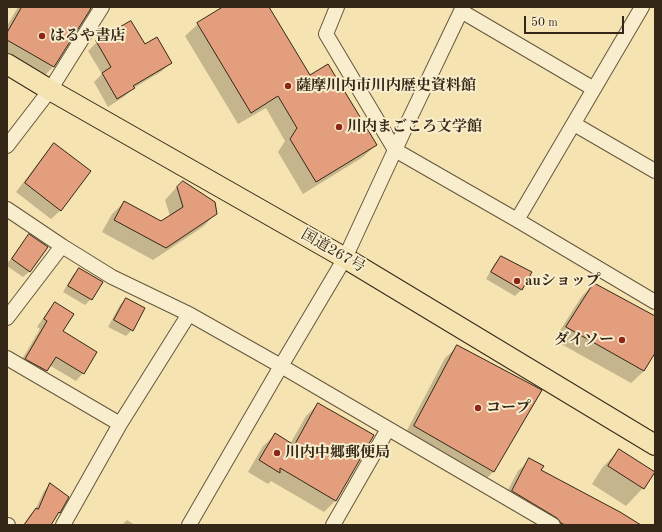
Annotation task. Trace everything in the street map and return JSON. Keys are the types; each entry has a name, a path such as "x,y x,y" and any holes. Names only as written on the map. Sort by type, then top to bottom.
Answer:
{"highway":[{"name":"国道267号","path":"7,64 345,258 655,445"}],"street":[{"path":"7,146 50,90 102,7"},
{"path":"337,7 326,34 395,150 655,302"},
{"path":"517,220 642,7"},
{"path":"189,525 345,258 462,9 594,89"},
{"path":"574,124 655,171"},
{"path":"7,209 112,277 189,314 553,525"},
{"path":"7,318 62,246"},
{"path":"63,525 120,424 189,314"},
{"path":"7,358 120,424"},
{"path":"334,525 388,429"}],"building":[{"name":"はるや書店","path":"22,7 91,7 54,67 7,40 7,33"},
{"name":"薩摩川内市川内歴史資料館","path":"223,7 269,7 310,75 328,64 377,145 316,182 290,139 297,128 278,96 251,113 197,23"},
{"path":"131,21 145,44 157,37 172,63 133,86 135,88 117,99 102,73 111,67 96,41"},
{"path":"54,143 91,171 61,211 25,183"},
{"path":"183,181 215,202 217,214 166,248 114,220 124,201 161,221 183,207 177,187"},
{"path":"29,234 48,247 30,272 12,259"},
{"name":"auショップ","path":"501,256 532,272 522,290 491,272"},
{"path":"79,268 103,282 92,300 68,286"},
{"name":"ダイソー","path":"594,283 655,316 655,353 644,371 566,327"},
{"path":"126,298 145,308 133,331 114,320"},
{"path":"55,302 74,314 63,331 97,352 84,374 56,357 47,371 25,359 47,321 44,319"},
{"name":"コープ","path":"457,345 542,390 494,472 414,426"},
{"path":"318,403 374,435 336,501 280,468 280,473 259,460 275,433 294,445"},
{"path":"619,449 655,472 644,489 608,466"},
{"path":"529,458 544,466 541,470 620,512 641,525 565,525 561,523 557,518 512,491"},
{"path":"50,483 69,497 60,513 59,512 51,525 24,525 36,508 38,509"}],"place":[{"name":"はるや書店","path":"42,36"},
{"name":"薩摩川内市川内歴史資料館","path":"288,86"},
{"name":"川内まごころ文学館","path":"339,127"},
{"name":"auショップ","path":"517,281"},
{"name":"ダイソー","path":"622,340"},
{"name":"コープ","path":"478,408"},
{"name":"川内中郷郵便局","path":"277,453"}]}
